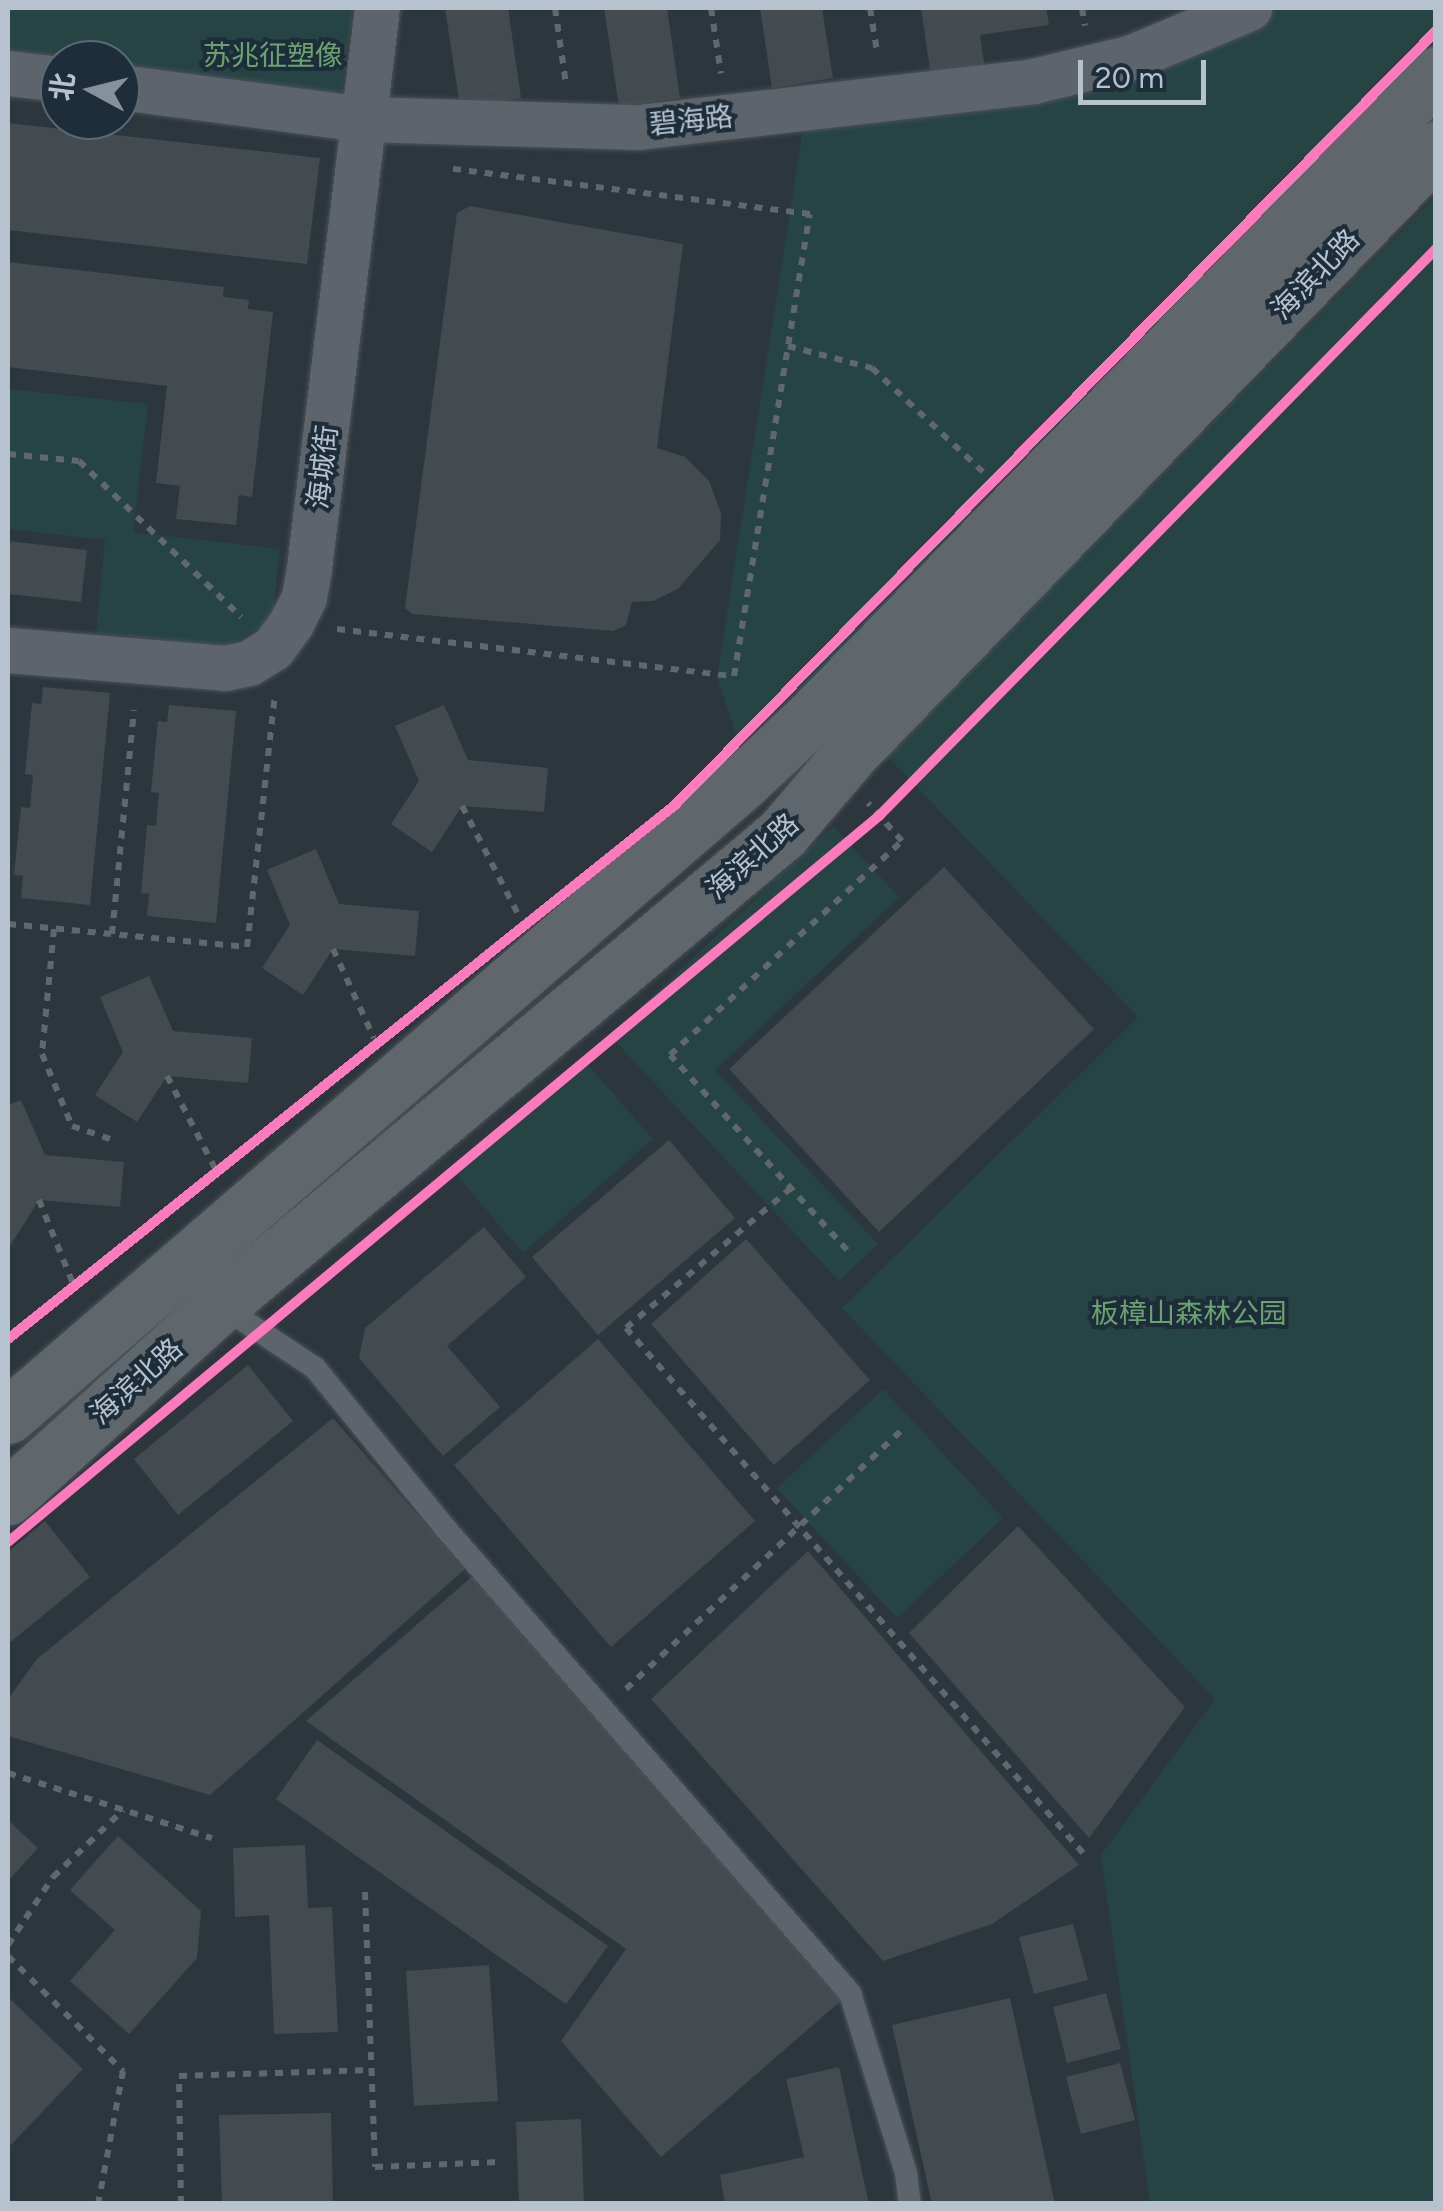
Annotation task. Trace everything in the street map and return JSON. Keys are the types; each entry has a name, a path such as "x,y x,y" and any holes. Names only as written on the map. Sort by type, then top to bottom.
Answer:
{"main road":[{"name":"海滨北路","path":"8,1416 744,780 1436,74"},
{"name":"海滨北路","path":"8,1497 220,1305 782,834 837,770 1436,149"}],"street":[{"name":"海城街","path":"282,636 304,596 310,568 377,8"},
{"name":"碧海路","path":"140,90 364,119 638,126 1014,83 1132,57 1249,8"},
{"path":"8,72 40,77"},
{"path":"8,650 210,668 249,663 282,636"}],"lane":[{"path":"220,1305 315,1368 445,1528 850,1994 906,2173 910,2204"}],"path":[{"path":"555,8 567,86"},
{"path":"711,8 722,74"},
{"path":"870,8 877,51"},
{"path":"8,454 79,462 282,636 734,676 810,214 438,167"},
{"path":"788,346 872,368 1017,505"},
{"path":"8,924 248,946 282,636"},
{"path":"112,934 134,710"},
{"path":"837,770 902,841 670,1056 847,1250"},
{"path":"864,829 891,804"},
{"path":"462,806 524,926 539,914"},
{"path":"54,928 42,1054 72,1126 113,1140"},
{"path":"333,949 377,1044"},
{"path":"362,1056 392,1032"},
{"path":"167,1076 217,1172"},
{"path":"202,1183 232,1160"},
{"path":"791,1188 626,1328 1083,1853"},
{"path":"38,1200 74,1286"},
{"path":"60,1297 88,1274"},
{"path":"603,1710 902,1430"},
{"path":"8,1774 212,1838"},
{"path":"8,1944 53,1877 123,1810"},
{"path":"364,1892 375,2167 499,2162"},
{"path":"8,1956 124,2071 98,2204"},
{"path":"181,2204 178,2076 371,2070"}],"green space":[{"name":"苏兆征塑像","path":"8,8 353,8 340,99 140,84 140,40 40,40 40,63 8,69"},
{"path":"1255,8 1435,8 1435,68 748,771 717,677 806,110"},
{"name":"板樟山森林公园","path":"1435,197 1435,2203 1150,2203 1101,1855 1215,1699 842,1308 1138,1017 886,755"},
{"path":"8,389 148,404 133,532 280,549 272,620 226,647 96,633 105,540 8,529"},
{"path":"833,826 899,897 715,1070 878,1244 839,1281 610,1036"},
{"path":"584,1060 653,1139 523,1253 455,1173"},
{"path":"883,1389 1003,1518 897,1618 777,1488"}],"building":[{"path":"445,8 508,8 521,98 460,107"},
{"path":"604,8 667,8 680,98 619,107"},
{"path":"760,8 822,8 833,78 772,88"},
{"path":"921,8 1046,8 1049,25 980,35 985,69 931,77"},
{"path":"8,123 40,127 40,140 140,138 320,158 307,264 8,230"},
{"path":"470,206 683,244 657,448 685,457 709,481 721,513 720,540 678,589 653,601 632,602 626,625 613,631 412,614 405,608 457,213"},
{"path":"8,262 224,287 223,297 249,300 248,309 273,312 252,497 239,495 236,525 176,519 180,486 156,483 167,386 8,367"},
{"path":"8,541 87,550 81,602 8,594"},
{"path":"43,687 110,693 90,905 21,898 23,876 14,875 21,807 30,808 33,775 25,774 32,703 41,704"},
{"path":"169,705 236,711 216,923 147,916 149,894 141,893 147,825 156,826 159,793 151,792 158,721 167,722"},
{"path":"444,705 468,760 548,768 544,812 462,806 432,852 391,824 419,781 395,726"},
{"path":"316,849 339,904 419,911 415,956 333,949 303,995 262,968 290,925 267,870"},
{"path":"944,867 1094,1029 879,1232 729,1069"},
{"path":"149,976 173,1031 252,1038 248,1083 167,1076 137,1122 95,1095 123,1052 100,997"},
{"path":"21,1100 45,1155 124,1162 120,1207 39,1200 8,1249 8,1105"},
{"path":"669,1140 735,1218 598,1335 532,1257"},
{"path":"484,1227 526,1277 447,1346 500,1407 443,1456 359,1358 365,1328"},
{"path":"746,1239 870,1380 774,1465 651,1324"},
{"path":"598,1339 755,1521 611,1647 454,1465"},
{"path":"248,1365 293,1421 178,1515 134,1459"},
{"path":"333,1418 465,1569 210,1795 8,1736 8,1699 37,1659"},
{"path":"45,1521 90,1577 8,1644 8,1552"},
{"path":"1018,1526 1185,1707 1089,1838 909,1633"},
{"path":"808,1551 1079,1865 992,1924 883,1961 651,1699"},
{"path":"476,1573 843,1999 661,2157 561,2041 626,1949 306,1721"},
{"path":"317,1740 608,1946 566,2004 276,1799"},
{"path":"8,1820 38,1848 8,1881"},
{"path":"118,1836 201,1911 197,1958 129,2034 70,1981 115,1930 70,1890"},
{"path":"305,1845 308,1908 332,1907 338,2032 274,2034 269,1915 235,1917 233,1848"},
{"path":"1073,1924 1088,1980 1034,1994 1019,1937"},
{"path":"489,1965 498,2101 414,2106 406,1971"},
{"path":"1106,1993 1121,2049 1067,2063 1053,2007"},
{"path":"8,1997 83,2069 8,2148"},
{"path":"1010,1998 1055,2204 932,2204 892,2025"},
{"path":"1120,2063 1135,2120 1081,2134 1066,2077"},
{"path":"839,2067 869,2204 725,2204 720,2175 804,2157 786,2079"},
{"path":"331,2113 333,2204 222,2204 219,2115"},
{"path":"581,2119 584,2204 519,2204 516,2122"}],"cycle path":[{"path":"8,1339 675,805 1436,31"},
{"path":"8,1542 879,816 1436,249"}]}
